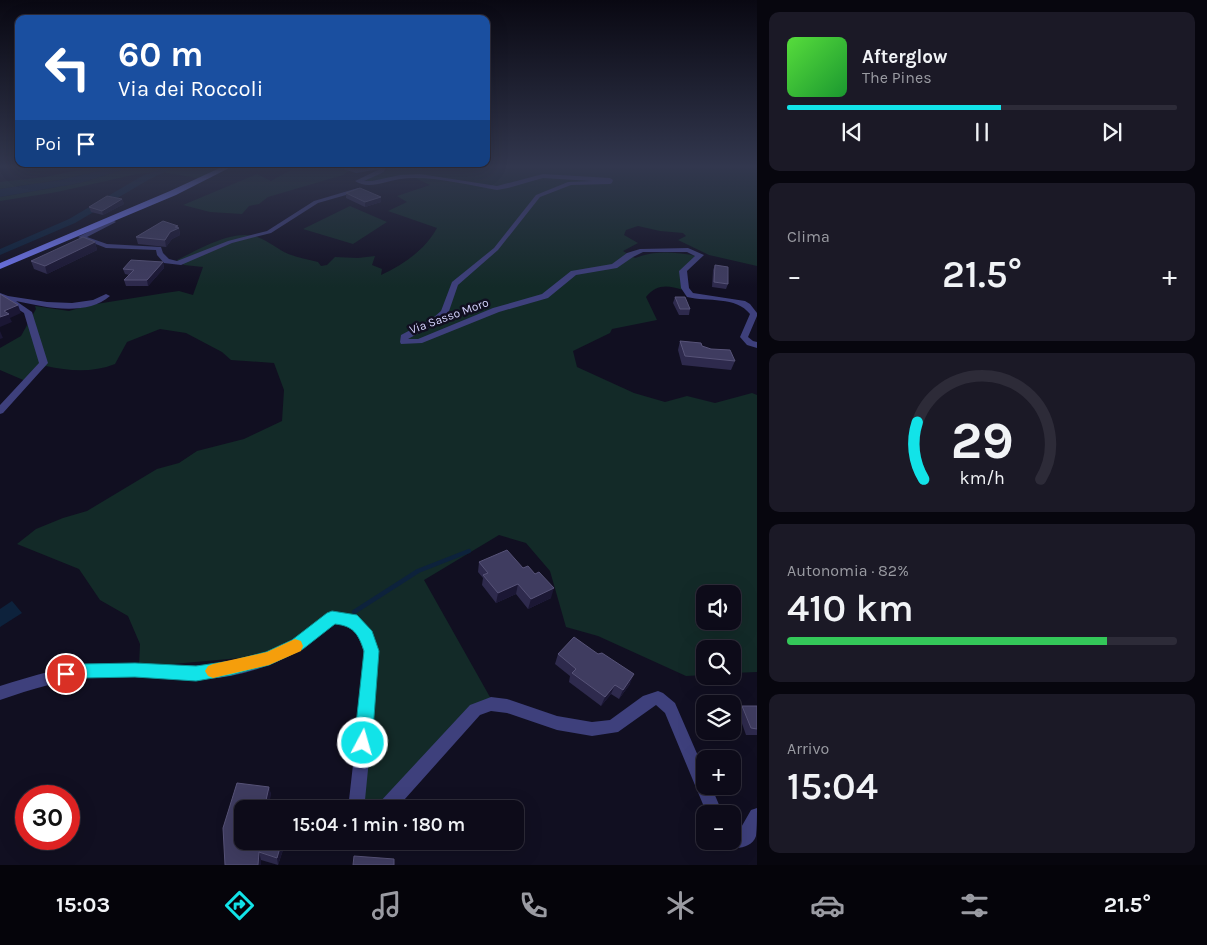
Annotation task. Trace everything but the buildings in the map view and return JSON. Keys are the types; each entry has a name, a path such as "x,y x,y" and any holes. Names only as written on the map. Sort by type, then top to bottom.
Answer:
{"main road":[{"path":"0,266 140,206"}],"street":[{"path":"109,220 112,222 81,237 106,246 159,248 159,254 167,261 178,262 230,242 269,232 309,206"},
{"name":"Via Sasso Moro","path":"530,206 496,249 455,284 445,312 436,320 409,333 404,337 404,342 420,341 496,310 545,296 574,273 614,266 630,255 642,250 653,249 688,250 700,254 683,272 685,288 690,295 701,298 739,301 745,304 754,314 744,338 750,343 757,344"},
{"path":"2,296 74,306 98,301 106,296"},
{"path":"0,412 44,363 28,312 2,296"},
{"path":"0,693 49,677 82,671 135,670 196,674 231,668 269,658 298,645 332,617 352,620 366,636 372,651 357,800"},
{"path":"393,800 475,710 491,704 507,706 557,723 592,730 614,727 648,701 658,698 670,708 711,805"},
{"path":"741,840 746,838 757,816"}],"green space":[{"path":"188,206 249,206 242,214 210,212"},
{"path":"349,206 387,222 353,244 303,229"},
{"path":"398,206 757,206 757,266 709,255 678,240 686,236 683,233 660,231 638,226 626,230 624,235 638,243 623,251 635,258 665,252 697,256 683,276 683,290 663,287 654,290 646,297 657,320 612,329 610,333 573,351 577,367 634,393 665,402 687,396 715,403 752,393 757,395 757,672 741,673 741,640 696,640 696,675 686,676 598,636 566,627 550,571 526,543 499,535 424,580 495,706 482,705 387,800 364,800 371,664 355,621 341,614 250,664 240,658 139,667 140,644 128,616 100,600 79,569 17,544 36,529 87,511 157,469 179,463 197,451 244,439 282,421 284,390 274,363 231,360 222,352 186,333 160,329 127,342 115,364 98,369 80,370 46,366 28,382 0,370 0,348 21,336 36,309 35,306 69,311 90,305 179,291 193,295 203,267 184,265 177,260 225,238 245,235 258,237 284,252 318,262 321,266 327,265 335,257 358,258 375,256 372,265 382,269 381,275 413,256 426,244 437,228 388,211"}],"water":[{"path":"12,601 22,613 0,627 0,609"}],"waterway":[{"path":"0,252 72,221 97,206"},
{"path":"354,612 418,571 469,551"}],"slow traffic":[{"path":"213,671 269,658 295,646"}],"route":[{"path":"66,674 82,671 135,670 196,674 231,668 269,658 298,645 332,617 352,620 366,636 372,651 363,743"}]}
